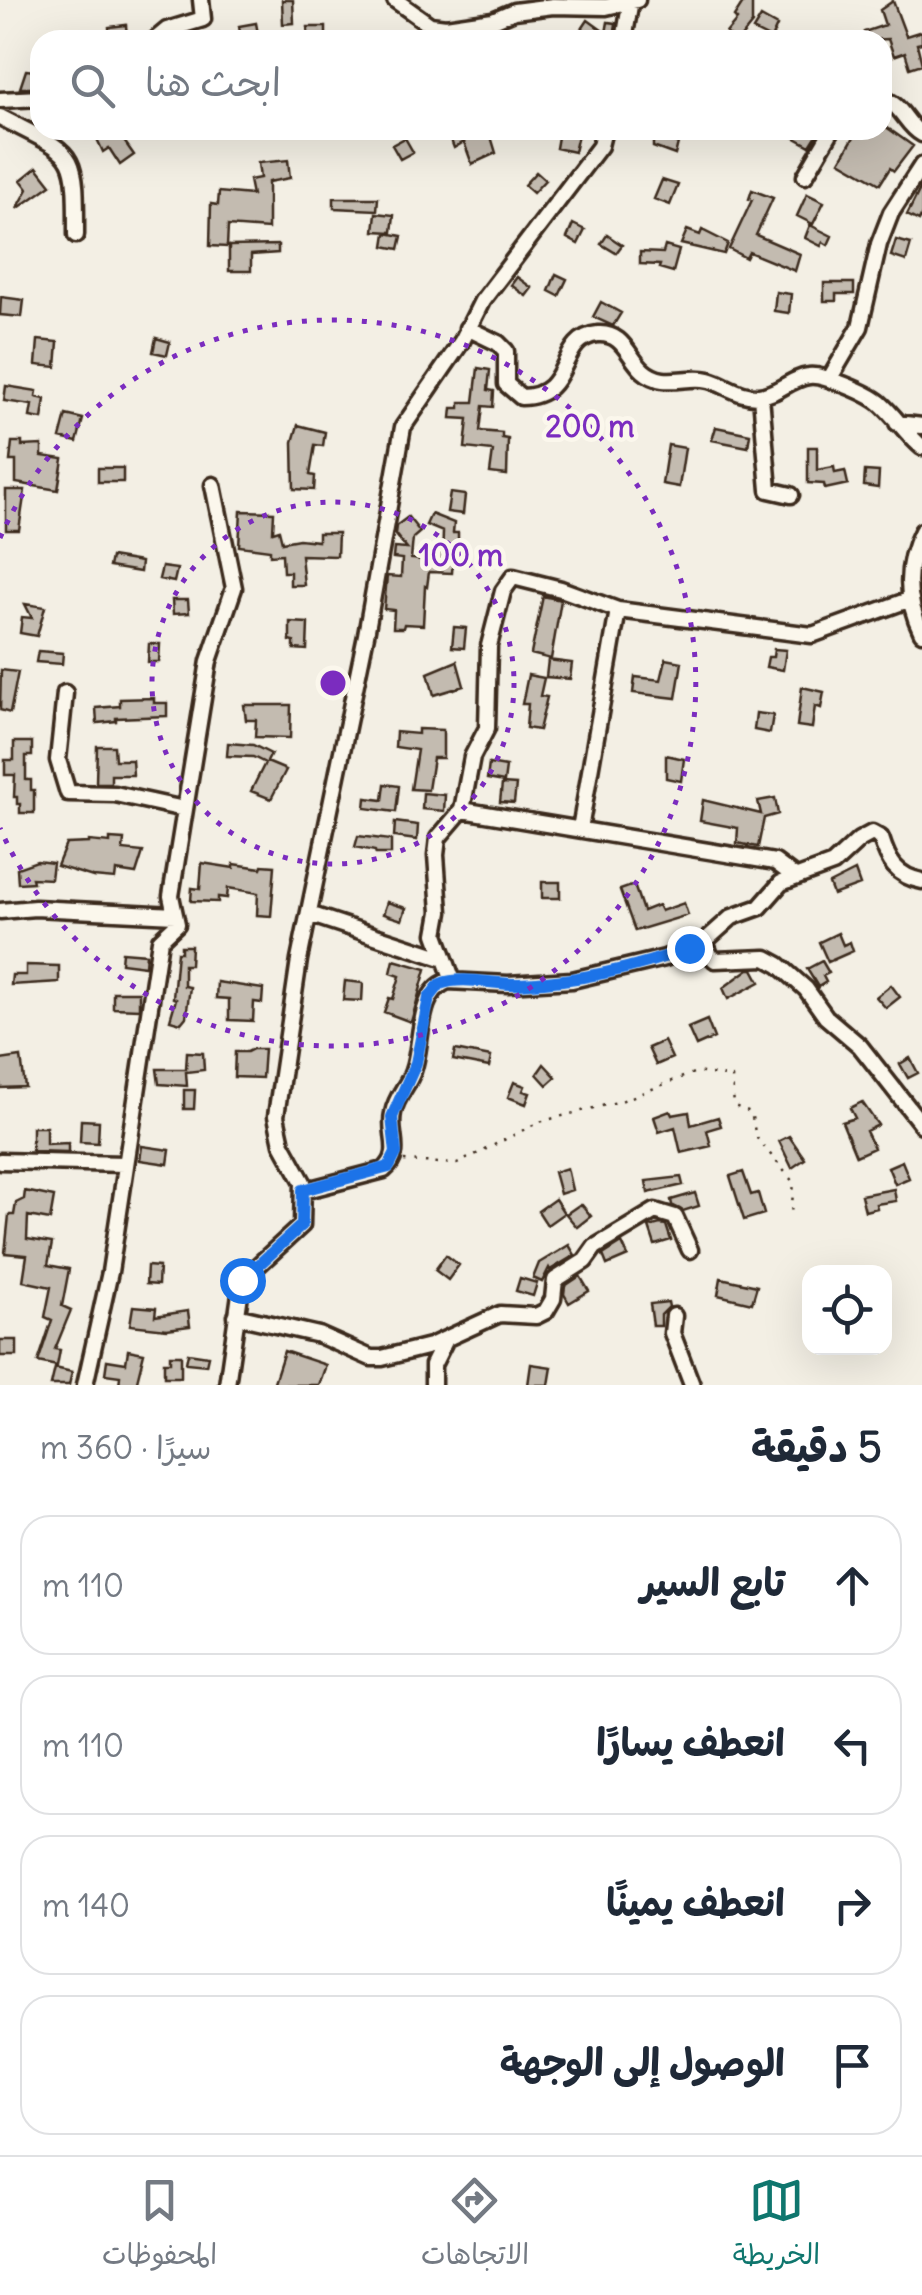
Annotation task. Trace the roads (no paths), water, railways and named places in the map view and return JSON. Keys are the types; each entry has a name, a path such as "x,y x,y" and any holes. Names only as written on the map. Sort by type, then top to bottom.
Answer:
{"street":[{"path":"167,30 204,20 201,0"},
{"path":"395,0 430,24 446,27 493,20 514,11 553,6 592,8 633,1 626,30"},
{"path":"0,100 30,98"},
{"path":"892,104 922,134"},
{"path":"0,117 30,132"},
{"path":"47,140 68,155 76,178 76,235"},
{"path":"227,1385 242,1280 302,1225 303,1182 282,1144 276,1116 309,914 366,635 402,426 482,301 602,140"},
{"path":"805,176 826,140"},
{"path":"830,378 860,327 879,244 891,212 922,165"},
{"path":"467,328 506,351 506,384 521,397 530,397 552,386 566,368 570,350 598,334 618,338 641,372 652,377 712,381 727,390 760,396 808,376 830,378 879,402 922,447"},
{"path":"760,396 769,490 790,495"},
{"path":"897,423 922,426"},
{"path":"86,1385 110,1272 160,940 176,924 171,896 209,661 234,588 213,485"},
{"path":"922,531 911,557 911,600 922,633"},
{"path":"453,981 436,934 440,912 438,838 462,810 472,757 486,728 489,646 503,591 513,577 618,610 812,635 911,600"},
{"path":"580,829 618,610"},
{"path":"65,692 58,760 68,793 115,794 184,809"},
{"path":"462,810 776,862 794,877"},
{"path":"303,1190 384,1170 393,1160 392,1117 416,1063 429,998 440,984 572,980 664,958 704,941 732,917 766,903 774,888 832,864 859,840 877,833 898,872 922,881"},
{"path":"0,911 35,908 175,914"},
{"path":"309,914 445,959"},
{"path":"704,941 715,960 766,958 779,965 806,989 826,1017 860,1046 922,1125"},
{"path":"0,1161 124,1164"},
{"path":"236,1316 336,1340 371,1358 398,1356 500,1314 529,1317 546,1311 553,1299 555,1280 584,1261 595,1247 655,1211 675,1217 690,1250"},
{"path":"674,1316 672,1333 692,1385"},
{"path":"432,1385 433,1365 446,1338"}]}
